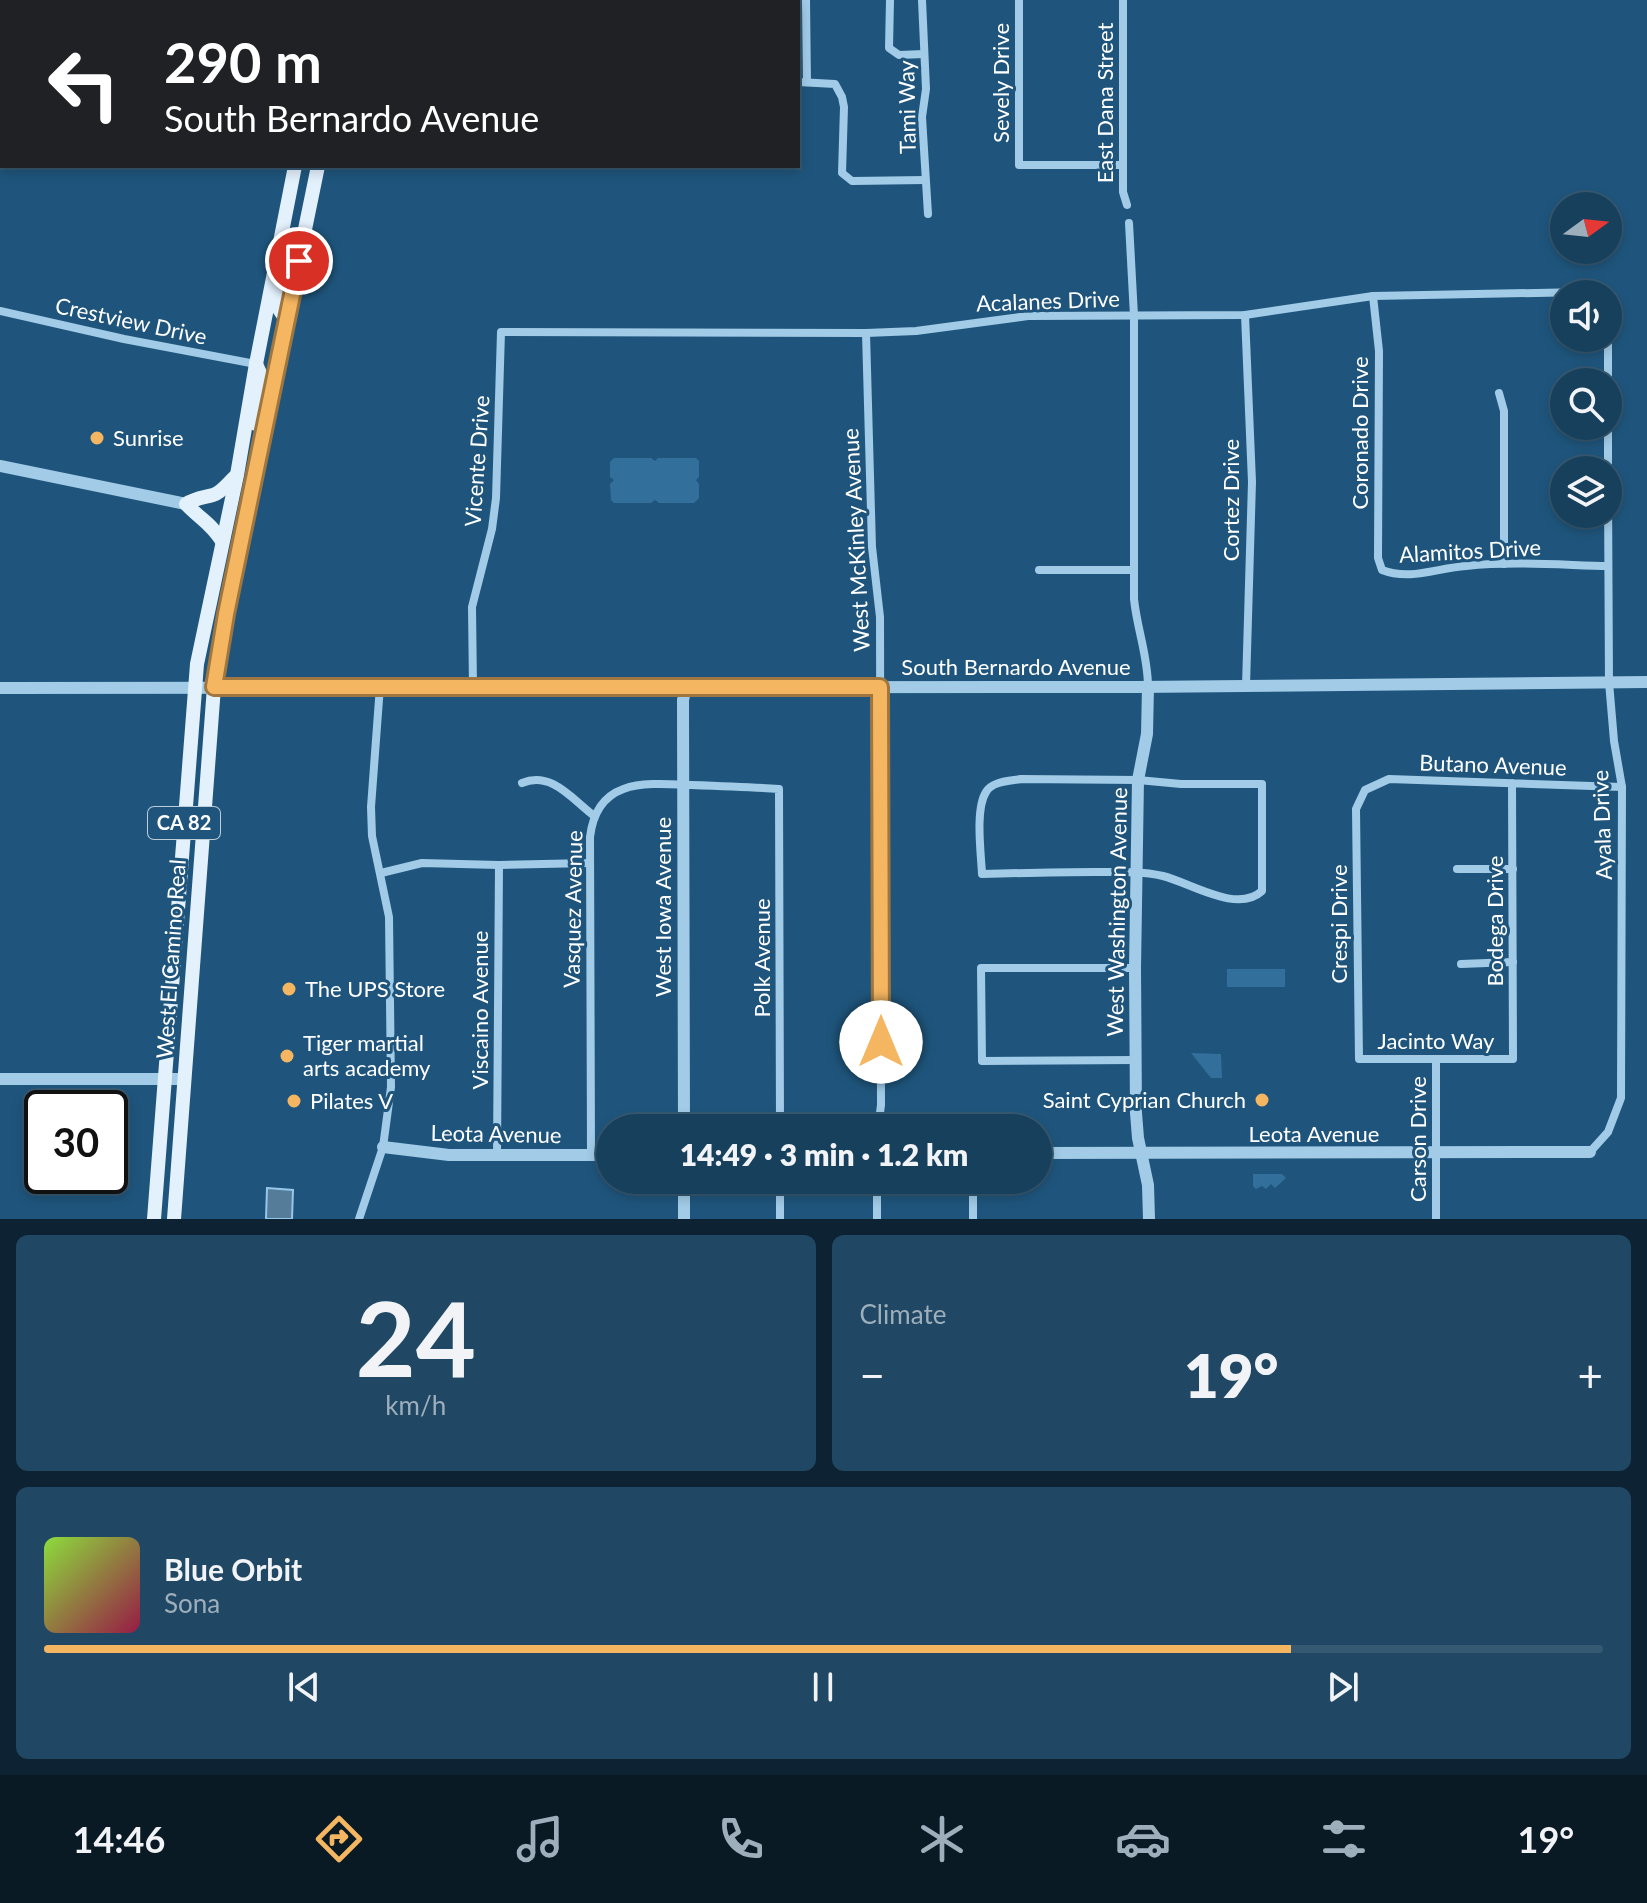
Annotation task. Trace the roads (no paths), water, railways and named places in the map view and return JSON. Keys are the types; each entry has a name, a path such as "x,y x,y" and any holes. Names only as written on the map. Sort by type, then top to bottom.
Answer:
{"main road":[{"name":"CA 82","path":"256,364 295,168"},
{"name":"West El Camino Real","path":"174,1219 214,687 318,168"},
{"path":"280,253 286,265 279,309 287,321"},
{"path":"254,480 252,446 264,382 256,364"},
{"name":"West El Camino Real","path":"154,1219 194,687 256,364"},
{"path":"222,541 208,521 197,516 186,504 202,495 212,496 237,475"}],"street":[{"path":"806,0 802,82 835,84 842,97 842,173 852,181 925,180"},
{"path":"890,0 889,48 899,55 924,54"},
{"name":"Tami Way","path":"922,0 926,89 922,117 928,214"},
{"name":"Sevely Drive","path":"1019,0 1019,165 1123,165"},
{"name":"East Dana Street","path":"1123,0 1123,192 1127,205"},
{"name":"West Washington Avenue","path":"1129,223 1134,316 1133,570 1137,623 1146,656 1148,687 1147,734 1138,780 1136,1060 1138,1138 1148,1185 1149,1219"},
{"name":"Acalanes Drive","path":"501,332 866,333 916,331 1028,316 1245,315 1373,296 1550,293"},
{"name":"Coronado Drive","path":"1373,296 1379,351 1378,558 1382,570"},
{"name":"Crestview Drive","path":"0,311 256,364"},
{"name":"Cortez Drive","path":"1245,315 1252,482 1246,686"},
{"name":"Vicente Drive","path":"473,687 472,607 492,529 496,498 501,332"},
{"name":"West McKinley Avenue","path":"866,333 872,549 880,617 880,1114"},
{"path":"1499,393 1504,411 1504,564"},
{"path":"0,466 186,504"},
{"name":"Ayala Drive","path":"1590,1152 1608,1132 1621,1098 1622,787 1609,682 1608,528"},
{"name":"Alamitos Drive","path":"1382,570 1392,574 1415,575 1464,566 1504,564 1608,566"},
{"path":"1039,570 1133,570"},
{"name":"South Bernardo Avenue","path":"0,688 1148,687 1647,682"},
{"path":"359,1219 383,1147 389,1109 389,917 372,836 371,807 380,686"},
{"name":"West Iowa Avenue","path":"684,1114 683,785 686,687"},
{"path":"522,783 533,778 551,782 593,815"},
{"path":"1021,779 1138,780 1181,784 1262,784 1262,891 1255,898 1244,900 1159,875 1136,872 982,874 981,816 986,791 993,785 1021,779"},
{"name":"Butano Avenue","path":"1365,790 1389,779 1622,787"},
{"name":"Bodega Drive","path":"1512,783 1513,1059"},
{"name":"Vasquez Avenue","path":"591,1155 589,863 593,815 614,793 631,785 779,789"},
{"name":"Polk Avenue","path":"779,789 780,1114"},
{"name":"Crespi Drive","path":"1359,1059 1356,809 1365,790"},
{"path":"381,873 422,863 589,863"},
{"name":"Viscaino Avenue","path":"497,1155 499,865"},
{"path":"1457,869 1513,869"},
{"path":"1461,964 1513,962"},
{"path":"1135,968 981,968 982,1061 1136,1060"},
{"name":"Jacinto Way","path":"1359,1059 1513,1059"},
{"name":"Carson Drive","path":"1436,1059 1436,1219"},
{"path":"0,1079 184,1079"},
{"name":"Leota Avenue","path":"383,1147 437,1154 596,1155"},
{"name":"Leota Avenue","path":"1052,1153 1590,1152"},
{"path":"684,1194 684,1219"},
{"path":"780,1194 780,1219"},
{"path":"877,1194 877,1219"},
{"path":"973,1194 973,1219"}],"place":[{"name":"Sunrise","path":"97,438"},
{"name":"The UPS Store","path":"289,989"},
{"name":"Tiger martial arts academy","path":"287,1056"},
{"name":"Saint Cyprian Church","path":"1262,1100"},
{"name":"Pilates V","path":"294,1101"}]}
